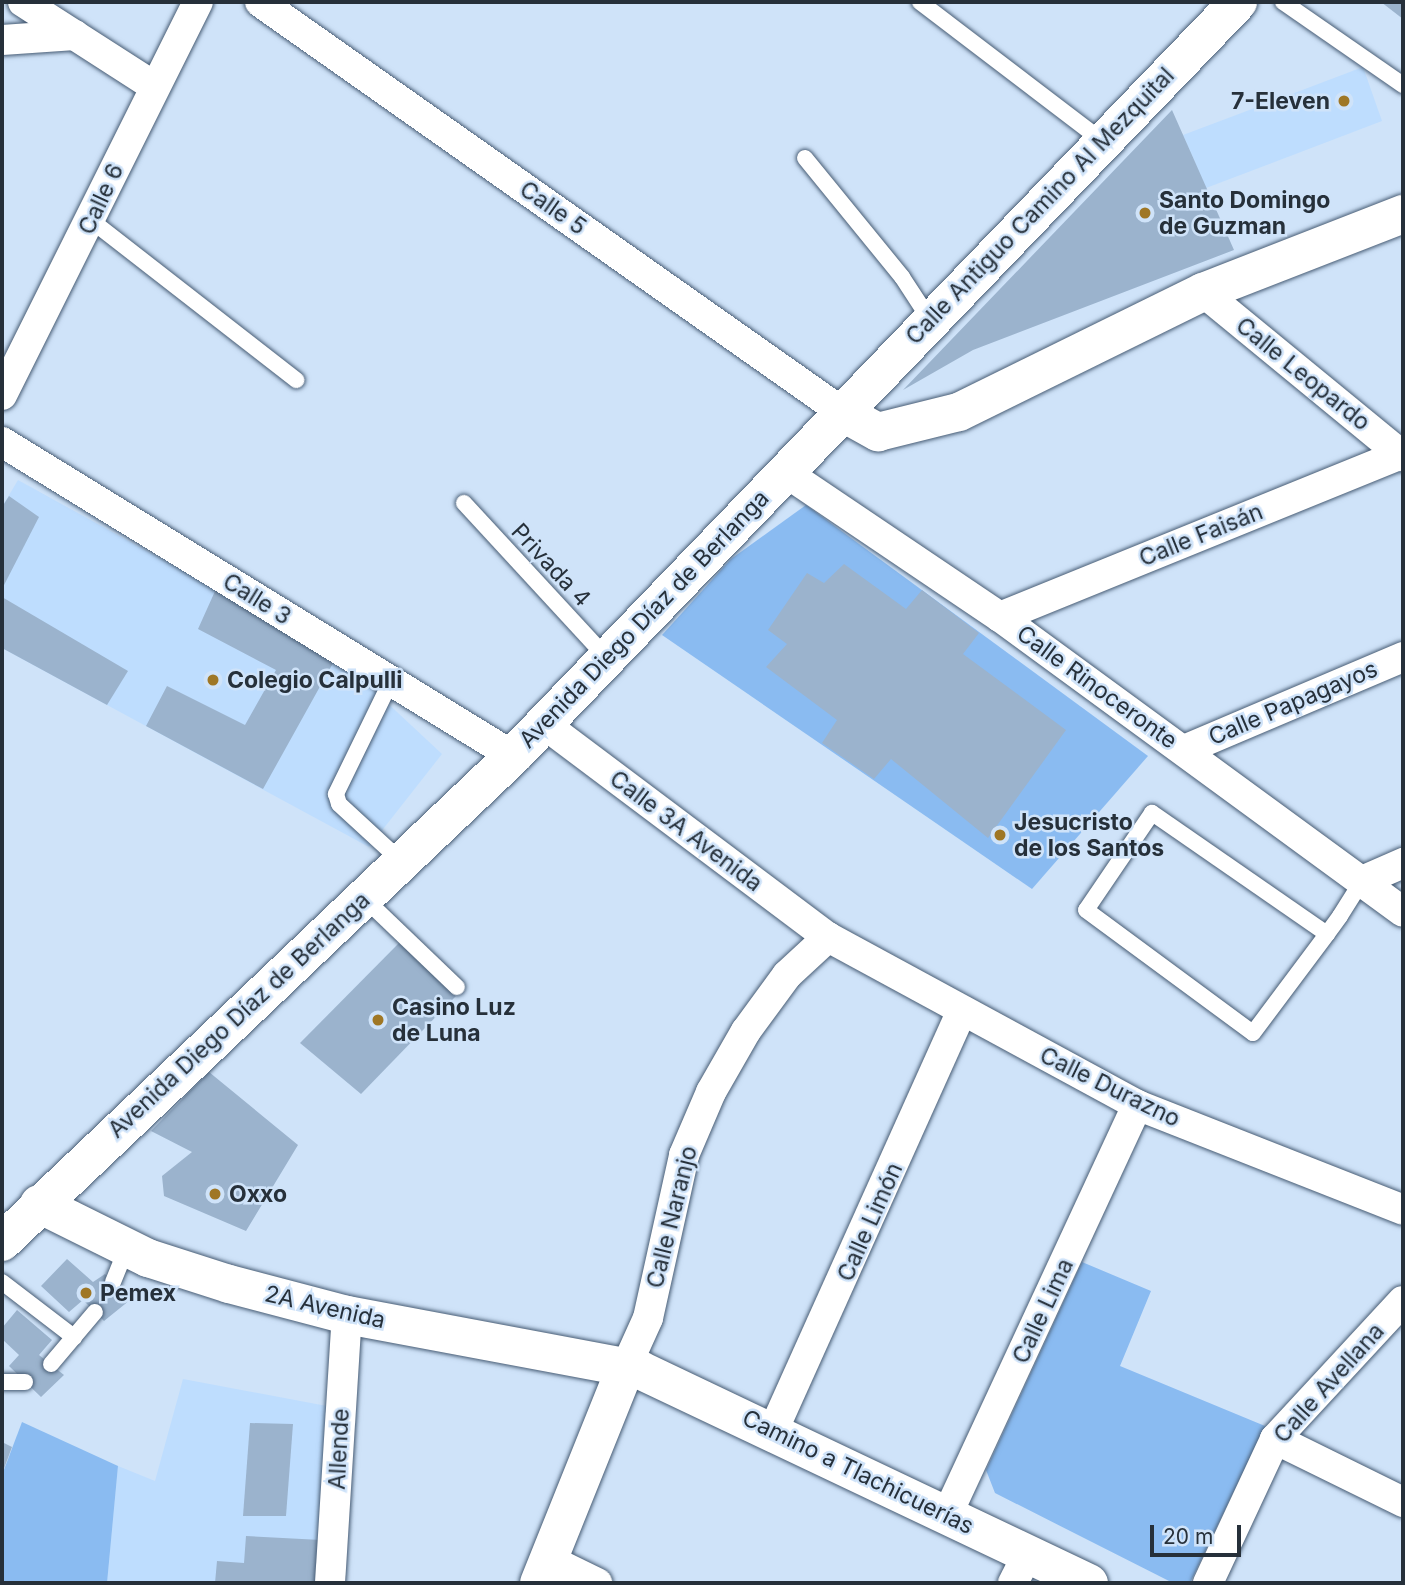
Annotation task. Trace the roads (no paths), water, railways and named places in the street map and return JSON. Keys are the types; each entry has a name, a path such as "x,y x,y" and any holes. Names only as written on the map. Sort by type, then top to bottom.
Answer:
{"street":[{"path":"25,2 154,86"},
{"name":"Calle 6","path":"2,395 92,221 154,86 198,2"},
{"name":"Calle 5","path":"260,2 845,414"},
{"name":"Calle Antiguo Camino Al Mezquital","path":"845,414 1101,140 1238,2"},
{"path":"2,40 75,35"},
{"path":"845,414 878,432 959,412 1203,292 1403,214"},
{"name":"Calle Leopardo","path":"1203,292 1402,454"},
{"name":"Avenida Diego Díaz de Berlanga","path":"4,1235 513,756 785,472 845,414"},
{"name":"Calle 3","path":"2,442 513,756"},
{"name":"Calle Faisán","path":"1000,617 1402,454"},
{"name":"Calle Rinoceronte","path":"785,472 1000,617 1403,912"},
{"name":"Calle Papagayos","path":"1184,750 1403,657"},
{"name":"Calle 3A Avenida","path":"544,724 828,937"},
{"path":"1362,881 1403,863"},
{"name":"Calle Durazno","path":"828,937 1137,1105 1403,1210"},
{"name":"Calle Naranjo","path":"625,1369 648,1318 684,1155 711,1092 746,1031 787,975 828,937"},
{"name":"Calle Limón","path":"773,1431 962,1011"},
{"name":"Calle Lima","path":"947,1515 1137,1105"},
{"name":"2A Avenida","path":"39,1204 120,1265 229,1284 347,1315 625,1369"},
{"name":"Calle Avellana","path":"1208,1583 1275,1438 1403,1301"},
{"name":"Allende","path":"330,1583 347,1315"},
{"path":"597,1583 543,1571 625,1369"},
{"name":"Camino a Tlachicuerías","path":"625,1369 654,1375 947,1515 1021,1569 1089,1583"},
{"path":"1275,1438 1403,1502"}],"lane":[{"path":"920,2 1101,140"},
{"path":"1283,2 1403,85"},
{"path":"805,158 902,277 930,320"},
{"path":"92,221 296,380"},
{"name":"Privada 4","path":"464,503 606,657"},
{"path":"391,681 335,794 339,804 401,861"},
{"path":"1327,934 1152,813 1086,910 1253,1033 1327,934 1362,881"},
{"path":"363,897 457,987"},
{"path":"2,1282 74,1337"},
{"path":"51,1364 95,1312"},
{"path":"2,1382 25,1382"}],"place":[{"name":"7-Eleven","path":"1344,101"},
{"name":"Santo Domingo de Guzman","path":"1145,213"},
{"name":"Colegio Calpulli","path":"213,680"},
{"name":"Jesucristo de los Santos","path":"1000,835"},
{"name":"Casino Luz de Luna","path":"378,1020"},
{"name":"Oxxo","path":"215,1194"},
{"name":"Pemex","path":"86,1293"}]}
